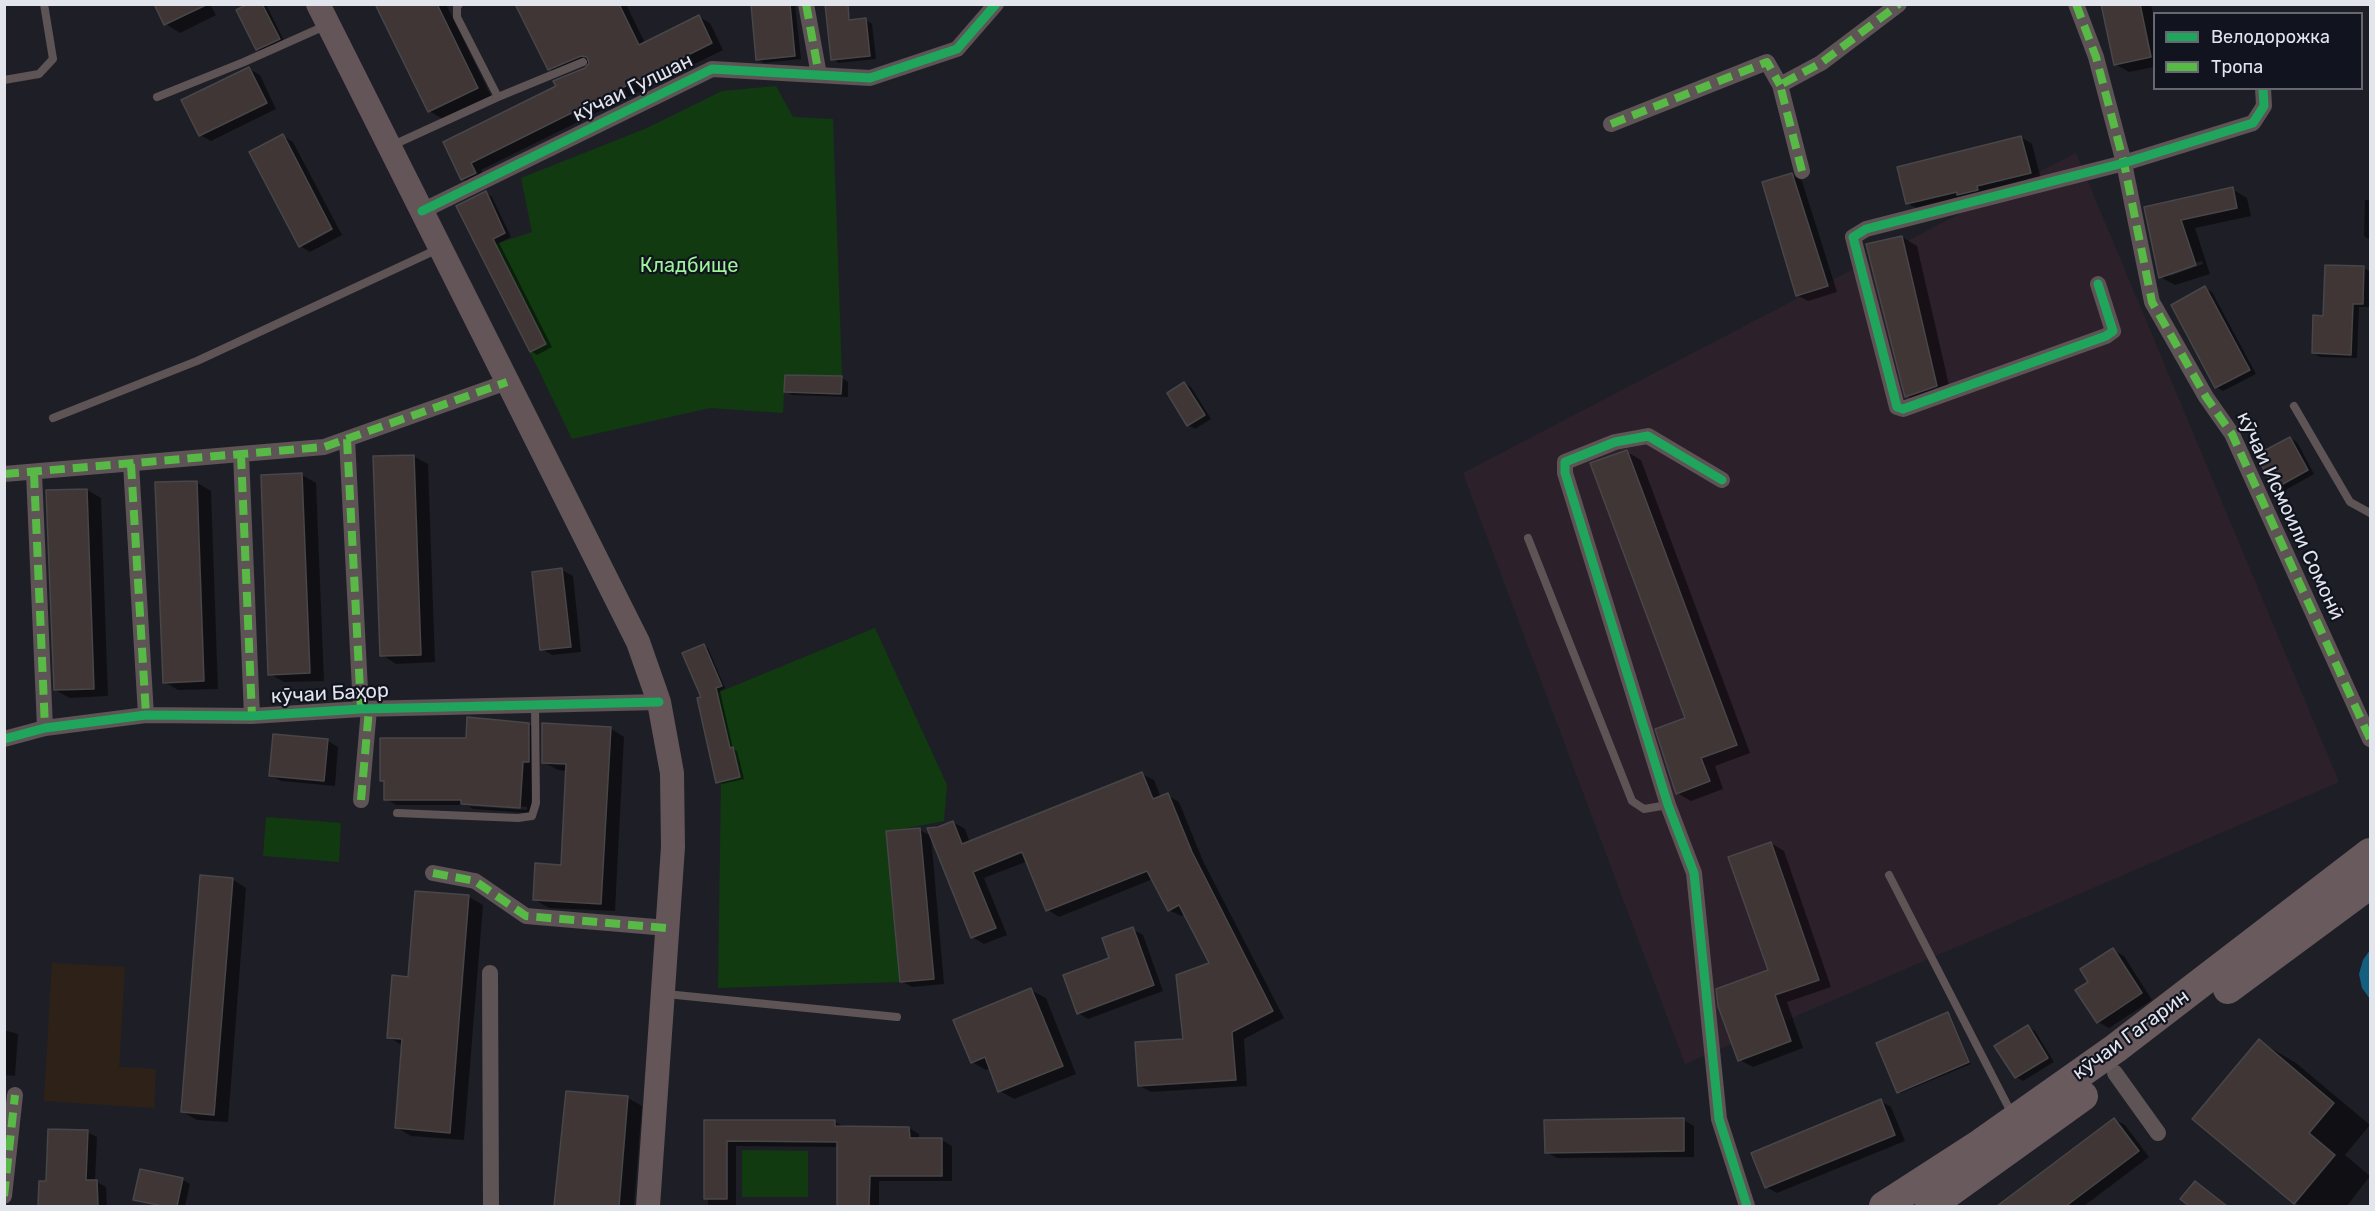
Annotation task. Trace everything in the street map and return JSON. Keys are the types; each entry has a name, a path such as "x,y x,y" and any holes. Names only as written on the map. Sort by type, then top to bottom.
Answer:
{"highway":[{"name":"кӯчаи Гагарин","path":"1884,1206 2015,1120 2116,1048 2370,853"},
{"name":"кӯчаи Гагарин","path":"1930,1206 2115,1073 2370,884"}],"main road":[{"path":"323,15 391,146 638,642 659,702 672,773 673,847 648,1206"}],"street":[{"path":"806,4 819,75"},
{"name":"кӯчаи Гулшан","path":"422,211 712,69 870,78 957,49 996,4"},
{"path":"1780,85 1821,63 1899,4"},
{"name":"кӯчаи Исмоили Сомонӣ","path":"2076,4 2096,57 2124,163 2152,302 2206,397 2232,434 2370,739"},
{"path":"1611,124 1767,63 1780,85 1802,171"},
{"path":"2098,284 2113,330 2106,336 1903,409 1897,407 1853,237 1866,229 2124,163 2253,123 2264,106 2263,90"},
{"path":"4,474 324,447 507,382"},
{"path":"1722,480 1648,436 1615,442 1565,462 1568,484 1668,805 1694,873 1719,1119 1748,1206"},
{"path":"347,439 365,709 361,800"},
{"path":"241,454 252,716"},
{"path":"131,464 146,715"},
{"path":"34,472 45,728"},
{"name":"кӯчаи Баҳор","path":"4,739 45,728 146,715 252,716 365,709 659,702"},
{"path":"433,873 475,881 525,916 667,928"},
{"path":"490,972 492,1206"},
{"path":"2115,1073 2158,1133"},
{"path":"4,1196 10,1094"}],"lane":[{"path":"4,80 39,74 53,60 44,4"},
{"path":"459,4 457,17 498,97"},
{"path":"158,97 244,62 323,15"},
{"path":"391,146 498,97 583,62"},
{"path":"53,418 197,361 441,248"},
{"path":"2294,406 2350,502 2370,513"},
{"path":"1528,538 1632,801 1644,809 1668,805"},
{"path":"397,813 518,818 532,816 536,803 535,705"},
{"path":"1889,875 2015,1120"},
{"path":"663,994 897,1017"}],"shaded area":[{"path":"2076,153 2339,782 1685,1064 1463,473"},
{"path":"52,963 125,967 119,1067 156,1069 154,1108 44,1101"}],"green space":[{"name":"Кладбище","path":"776,86 793,117 833,119 842,376 785,375 783,413 710,408 572,439 530,352 546,343 496,244 532,232 521,178 647,128 722,91"},
{"path":"875,628 947,785 944,821 886,832 900,982 718,988 721,782 740,777 734,748 730,748 717,693"},
{"path":"266,817 341,823 339,862 263,856"},
{"path":"742,1150 808,1151 808,1197 742,1197"}],"water":[{"path":"2370,950 2370,999 2362,988 2359,974 2363,960"}],"building":[{"path":"154,4 208,4 164,25"},
{"path":"248,4 262,4 280,39 256,50 236,10"},
{"path":"375,4 437,4 478,88 428,112"},
{"path":"515,4 619,4 639,45 699,15 712,43 471,163 476,173 461,180 443,142 556,86 553,81 585,68 589,63 587,57 581,56 548,70"},
{"path":"751,4 790,4 795,56 756,60"},
{"path":"825,4 848,4 849,20 866,18 870,56 831,60"},
{"path":"2101,4 2140,4 2151,57 2114,65"},
{"path":"249,67 267,103 199,136 181,100"},
{"path":"283,134 332,229 299,247 249,152"},
{"path":"2021,136 2031,173 1977,186 1978,190 1957,195 1957,192 1906,204 1897,167"},
{"path":"1792,173 1828,286 1796,296 1762,182"},
{"path":"2233,187 2237,208 2181,220 2196,265 2159,278 2144,207"},
{"path":"486,191 505,233 493,239 546,344 530,352 456,206"},
{"path":"1902,236 1937,386 1905,397 1866,244"},
{"path":"2325,265 2364,266 2363,304 2353,304 2351,355 2312,353 2313,315 2323,316"},
{"path":"2205,286 2250,370 2215,388 2171,305"},
{"path":"785,375 842,376 841,394 784,392"},
{"path":"1184,382 1205,415 1187,426 1167,393"},
{"path":"2290,437 2308,470 2274,489 2256,455"},
{"path":"1627,450 1737,745 1701,758 1710,781 1676,794 1655,729 1685,718 1590,463"},
{"path":"414,455 421,655 380,656 373,456"},
{"path":"302,473 310,673 268,675 261,475"},
{"path":"197,481 204,681 163,683 155,482"},
{"path":"87,489 94,689 54,690 46,490"},
{"path":"562,568 571,647 540,650 532,572"},
{"path":"704,644 722,686 716,688 730,748 733,747 740,777 716,783 697,698 701,697 682,653"},
{"path":"467,717 529,723 529,762 523,762 520,808 461,804 461,800 384,800 384,781 380,781 380,738 466,738"},
{"path":"542,723 611,727 601,904 533,900 535,863 561,865 566,764 542,763"},
{"path":"273,734 328,739 324,781 269,776"},
{"path":"1142,772 1153,799 1168,793 1192,852 1273,1011 1232,1032 1236,1080 1138,1086 1135,1042 1183,1039 1176,975 1209,963 1179,905 1168,911 1147,871 1046,911 1022,852 973,872 996,928 971,938 927,828 938,827 953,821 962,844"},
{"path":"920,828 934,979 900,982 886,831"},
{"path":"1771,842 1819,980 1775,995 1791,1041 1738,1061 1718,1006 1716,989 1768,970 1728,857"},
{"path":"200,875 233,878 214,1115 181,1112"},
{"path":"415,891 469,895 450,1133 395,1128 402,1039 387,1038 392,975 408,977"},
{"path":"1133,927 1154,985 1077,1014 1063,975 1109,958 1102,938"},
{"path":"2113,948 2142,993 2097,1023 2075,990 2088,982 2080,969"},
{"path":"1031,988 1063,1066 998,1092 985,1057 971,1063 953,1020"},
{"path":"1948,1012 1969,1062 1897,1093 1876,1043"},
{"path":"2028,1025 2048,1058 2015,1078 1994,1046"},
{"path":"2259,1039 2334,1103 2309,1133 2335,1155 2294,1204 2192,1119"},
{"path":"566,1091 628,1096 619,1206 554,1206"},
{"path":"1881,1099 1895,1135 1765,1188 1751,1153"},
{"path":"1684,1118 1684,1151 1545,1153 1544,1120"},
{"path":"2114,1118 2139,1151 2066,1206 1997,1206"},
{"path":"704,1120 835,1120 835,1126 909,1127 910,1138 942,1138 942,1176 870,1176 869,1206 837,1206 837,1142 727,1141 727,1199 704,1199"},
{"path":"48,1129 88,1130 86,1180 97,1180 98,1206 38,1206 39,1181 46,1181"},
{"path":"140,1169 183,1178 177,1206 163,1206 133,1200"},
{"path":"2195,1181 2227,1206 2189,1206 2180,1199"}],"marked path":[{"path":"806,4 819,75"},
{"path":"1802,171 1780,85 1821,63 1899,4"},
{"path":"2076,4 2096,57 2124,163 2152,302 2206,397 2232,434 2370,739"},
{"path":"1611,124 1767,62 1780,85"},
{"path":"4,474 324,447 507,382"},
{"path":"347,439 361,709"},
{"path":"241,454 252,716"},
{"path":"131,464 146,715"},
{"path":"34,473 45,728"},
{"path":"361,800 369,709"},
{"path":"433,873 475,881 526,916 667,928"},
{"path":"4,1196 15,1095"}],"cycle path":[{"path":"422,211 712,69 870,78 957,49 996,4"},
{"path":"2098,284 2113,331 2106,336 1903,409 1897,407 1853,237 1866,229 2124,163 2253,123 2264,106 2263,90"},
{"path":"1722,480 1648,436 1615,442 1565,462 1565,473 1668,805 1694,873 1719,1119 1747,1206"},
{"path":"4,739 45,728 146,715 252,716 361,709 659,702"}]}
